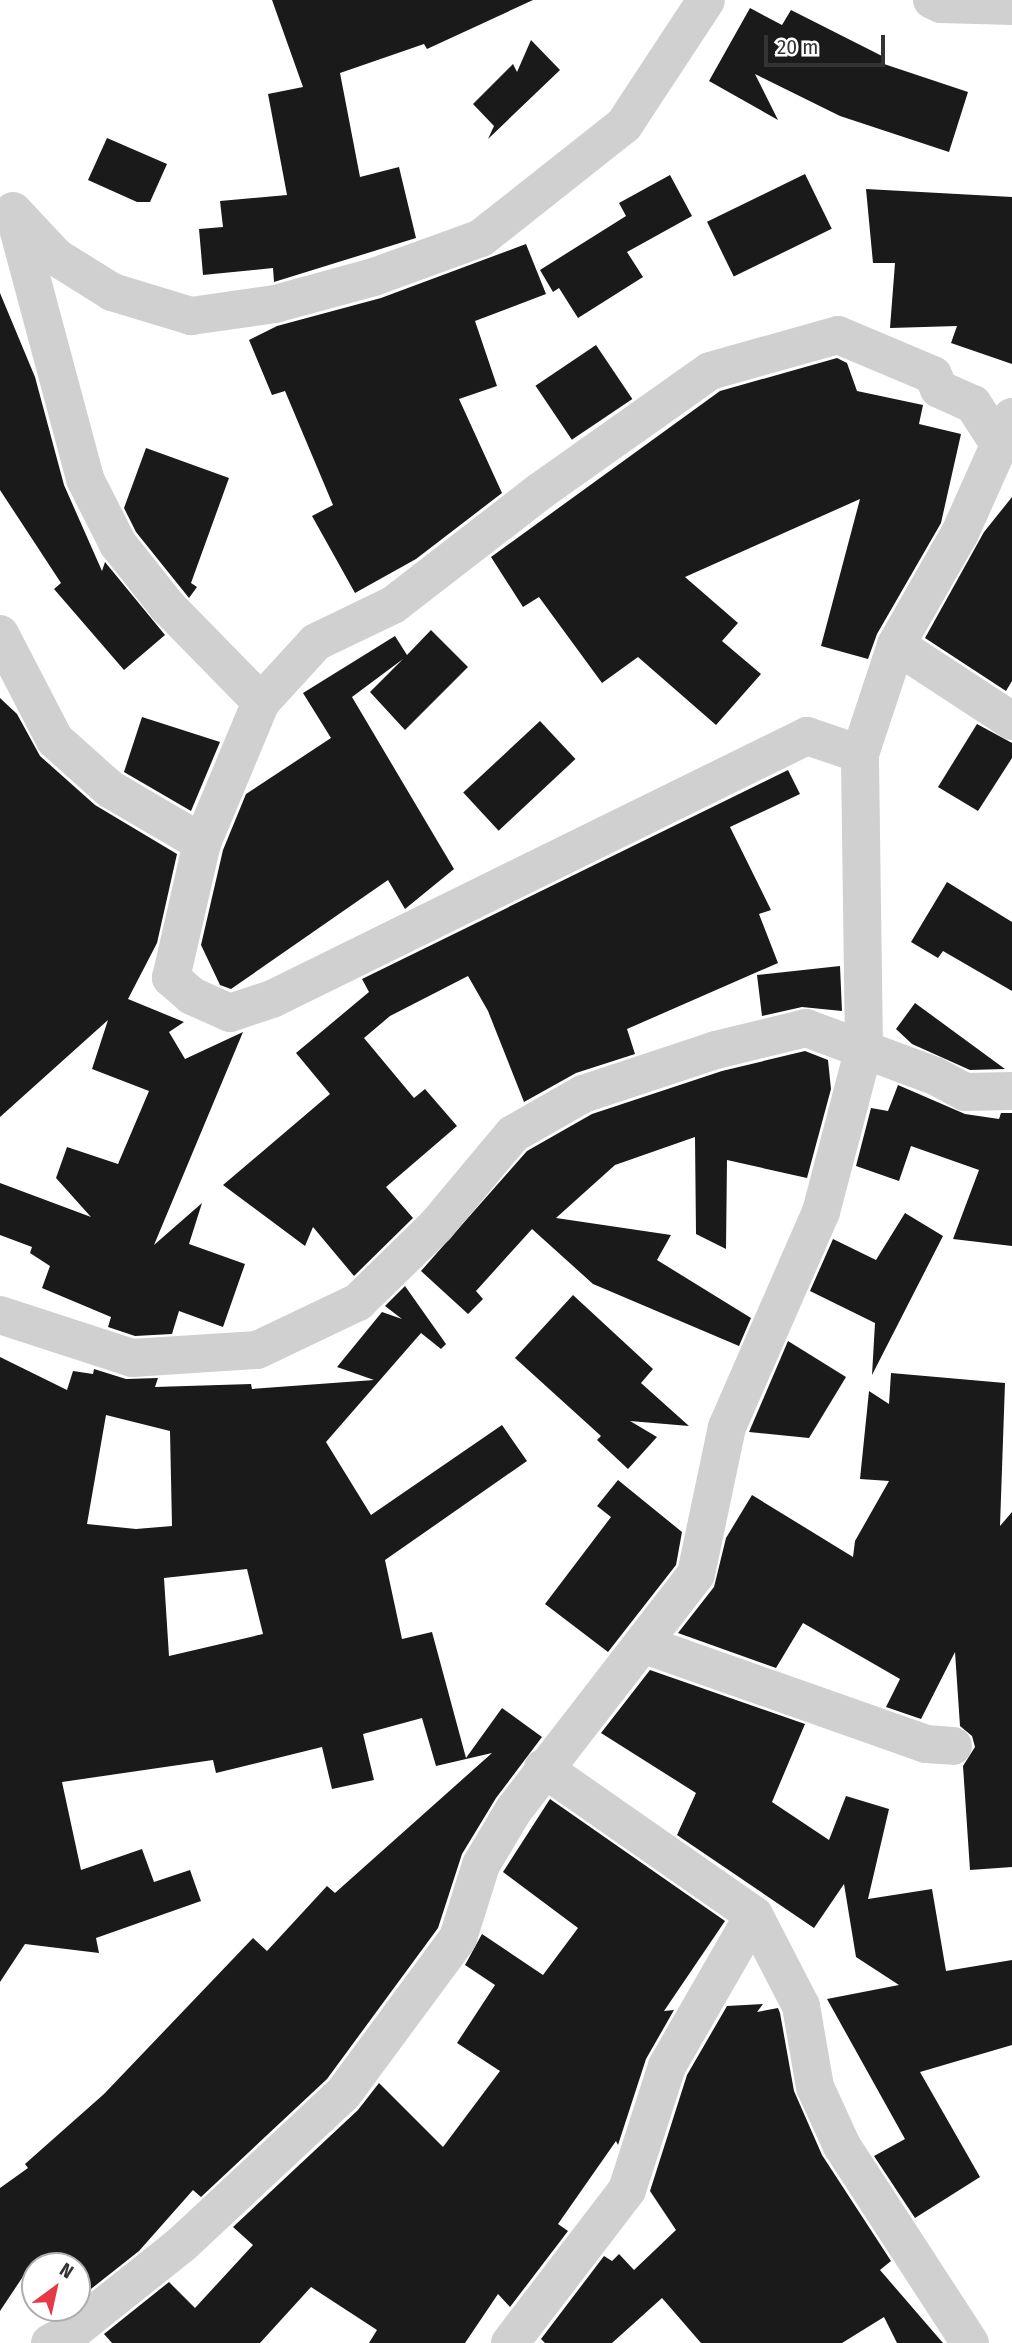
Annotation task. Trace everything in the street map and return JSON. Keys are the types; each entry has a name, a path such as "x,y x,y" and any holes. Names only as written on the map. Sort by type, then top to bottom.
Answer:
{"street":[{"path":"261,702 168,607 118,544 85,479 13,211 56,257 111,292 191,316 275,304 374,277 481,238 624,125 706,0"},
{"path":"932,0 941,4 1012,6"},
{"path":"50,2343 73,2331 182,2244 343,2094 457,1938 481,1865 543,1768 645,1645 696,1574 727,1427 821,1212 864,1048 860,754 896,645 960,533 1005,429 973,404 939,389 933,375 838,335 710,371 539,492 393,605 316,642 261,702 202,843 171,978 192,996 230,1013 272,999 807,736 860,754"},
{"path":"0,634 55,740 110,789 202,843"},
{"path":"896,645 1012,721"},
{"path":"0,1315 132,1358 257,1350 358,1302 436,1226 513,1134 583,1094 716,1049 806,1028 864,1048 965,1092 1012,1091"},
{"path":"645,1645 926,1744 953,1746"},
{"path":"543,1768 754,1915 802,2006 816,2087 842,2146 970,2343"},
{"path":"511,2342 627,2190 667,2066 754,1915"}],"building":[{"path":"272,0 533,0 427,49 424,44 340,73 360,177 399,167 416,238 274,282 273,268 203,275 199,229 223,227 220,201 287,195 268,94 303,87"},
{"path":"750,8 782,25 791,10 884,57 881,63 968,92 949,152 840,116 755,74 778,120 709,81"},
{"path":"531,40 560,70 488,139 494,126 473,104 513,64 517,72"},
{"path":"107,138 167,164 150,202 137,202 88,180"},
{"path":"805,174 832,229 734,277 707,222"},
{"path":"670,175 692,216 627,252 643,277 578,318 559,288 553,292 540,270 626,216 619,203"},
{"path":"866,189 1012,197 1012,364 951,343 957,326 890,328 895,263 873,263"},
{"path":"526,244 546,294 475,321 497,386 459,399 502,493 416,559 355,593 312,516 333,505 285,391 272,395 249,340 277,326 381,298"},
{"path":"0,293 35,377 64,485 102,571 105,562 165,635 124,670 54,589 61,583 0,490"},
{"path":"596,345 632,399 572,440 535,386"},
{"path":"837,358 847,363 857,391 923,405 919,424 961,434 941,523 877,634 868,659 821,646 860,499 685,577 738,623 722,641 761,674 716,725 638,657 602,683 539,597 523,607 491,557 720,391"},
{"path":"146,448 229,478 191,583 197,587 189,598 136,532 124,508"},
{"path":"1012,497 1012,681 1006,691 925,638 984,532"},
{"path":"431,630 468,667 405,730 370,692 403,659 352,697 454,869 405,909 388,880 231,989 220,985 201,945 223,850 246,794 331,738 303,693 395,636 407,655"},
{"path":"0,698 17,714 40,756 95,805 177,854 157,943 128,999 184,1022 169,1032 185,1059 243,1032 154,1245 202,1203 189,1244 245,1264 223,1327 179,1311 172,1334 135,1336 108,1327 111,1317 42,1288 50,1266 30,1253 32,1247 0,1235 0,1183 91,1217 56,1178 67,1147 118,1164 149,1091 92,1069 108,1020 0,1117"},
{"path":"142,717 220,742 191,811 124,772"},
{"path":"540,721 575,759 499,831 463,793"},
{"path":"977,724 1012,743 1012,758 978,811 938,787"},
{"path":"788,770 800,794 730,827 771,910 759,914 778,963 627,1029 635,1054 576,1073 524,1102 488,1011 468,976 390,1016 364,1038 414,1098 425,1089 457,1126 386,1187 413,1218 354,1276 313,1227 305,1246 223,1185 330,1094 296,1053 369,992 362,979"},
{"path":"947,882 1012,922 1012,991 943,951 938,958 911,942"},
{"path":"840,966 842,1011 802,1007 762,1016 757,975"},
{"path":"915,1003 1005,1069 970,1070 912,1044 896,1029"},
{"path":"805,1051 828,1060 831,1089 807,1178 727,1160 726,1249 696,1234 695,1137 615,1165 556,1218 671,1235 657,1260 751,1318 739,1346 593,1284 532,1229 476,1291 483,1299 468,1314 421,1271 527,1151 592,1114 722,1071"},
{"path":"898,1085 965,1114 999,1119 1001,1113 1012,1113 1012,1246 953,1239 979,1170 911,1146 899,1181 856,1166 871,1108 888,1111"},
{"path":"905,1213 943,1236 872,1375 875,1323 810,1291 833,1239 876,1260"},
{"path":"405,1286 446,1344 441,1349 421,1333 326,1442 371,1515 502,1425 527,1461 385,1560 402,1639 432,1632 466,1758 502,1708 542,1737 496,1798 462,1854 438,1928 327,2079 201,2197 193,2190 139,2251 91,2289 91,2252 21,2252 21,2280 0,2311 0,2188 28,2168 25,2164 104,2094 253,1938 267,1951 327,1886 335,1893 492,1753 436,1766 422,1718 363,1734 374,1780 332,1789 322,1747 216,1773 213,1760 62,1782 81,1870 142,1849 154,1882 190,1870 201,1901 96,1938 99,1953 25,1944 0,1982 0,1357 67,1390 73,1371 93,1374 94,1369 126,1379 158,1378 155,1387 251,1384 252,1389 374,1380 337,1367 382,1312 402,1319 385,1306","holes":["106,1415 170,1431 172,1526 136,1529 87,1524","247,1569 263,1634 169,1656 164,1578"]},
{"path":"573,1295 653,1369 641,1383 689,1426 630,1421 657,1437 628,1469 597,1440 601,1436 515,1358"},
{"path":"788,1341 846,1377 809,1438 749,1432"},
{"path":"891,1373 1005,1383 1000,1526 1012,1512 1012,1867 970,1870 963,1766 975,1747 972,1736 960,1726 955,1652 921,1719 886,1707 900,1679 803,1623 776,1668 678,1633 714,1587 726,1538 752,1495 853,1557 855,1541 889,1481 860,1479 869,1391 889,1404"},
{"path":"618,1480 682,1532 676,1565 608,1652 545,1604 611,1517 597,1506"},
{"path":"650,1670 805,1724 772,1802 829,1840 846,1796 889,1809 868,1899 932,1889 946,1971 1012,1960 1012,2045 920,2072 980,2177 915,2218 874,2156 905,2139 827,1999 899,1985 856,1957 844,1884 814,1928 677,1835 696,1793 601,1733"},
{"path":"550,1799 725,1921 664,2011 674,2010 646,2059 618,2145 616,2141 558,2224 568,2231 510,2307 498,2294 465,2343 369,2343 377,2330 311,2287 260,2343 112,2343 104,2334 169,2282 195,2308 253,2245 233,2227 358,2110 379,2083 443,2147 500,2071 457,2043 495,1985 465,1965 482,1934 543,1975 578,1928 503,1872"},
{"path":"763,2004 757,2012 778,2008 780,2013 794,2091 822,2155 891,2261 880,2270 943,2343 897,2343 884,2317 842,2343 701,2343 662,2298 612,2343 545,2343 541,2339 604,2256 612,2261 619,2254 634,2270 676,2230 650,2191 687,2075 727,2006"}]}
